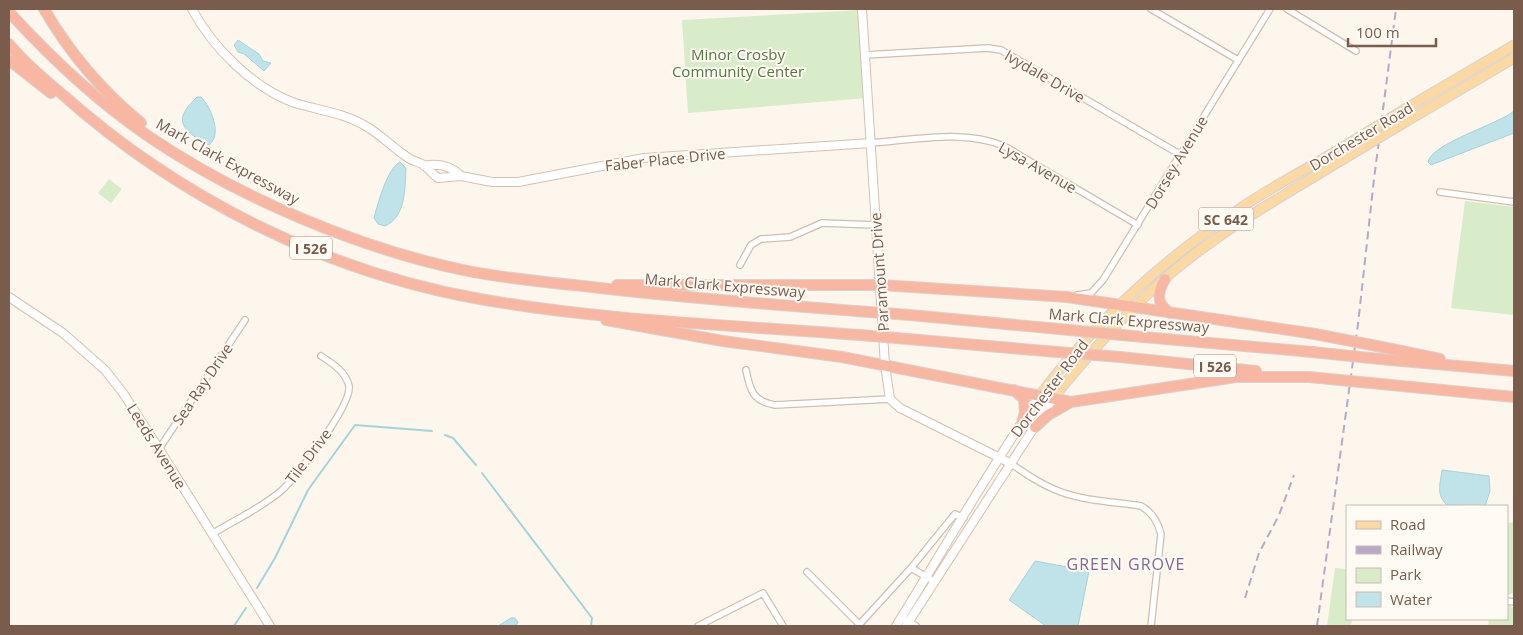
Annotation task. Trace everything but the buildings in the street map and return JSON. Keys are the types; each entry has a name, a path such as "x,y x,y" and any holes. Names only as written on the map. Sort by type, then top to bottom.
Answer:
{"highway":[{"path":"44,9 71,50 106,91 140,121 203,168"},
{"name":"Mark Clark Expressway","path":"9,12 66,70 115,110 151,138 203,168 293,215 380,247 462,270 660,296 910,315 1514,371"},
{"name":"I 526","path":"9,44 21,58 101,128 138,156 193,191 292,241 414,284 478,299 546,309 1045,351 1514,397"},
{"path":"9,60 101,128"},
{"path":"1165,279 1160,288 1159,300 1163,309 1171,314"},
{"path":"556,283 664,286 880,285 1067,297 1315,334 1483,368"},
{"path":"546,309 723,341 842,357 1011,388 1071,402"},
{"path":"1035,427 1048,415 1071,402 1236,376 1309,377"},
{"path":"1011,388 1024,399 1022,423"}],"main road":[{"name":"Dorchester Road","path":"1040,395 1092,331 1118,304 1155,271 1249,202 1514,45"},
{"name":"Dorchester Road","path":"1053,398 1099,343 1135,306 1191,257 1255,212 1514,58"}],"street":[{"name":"Faber Place Drive","path":"192,9 206,31 220,47 240,68 263,86 286,100 351,118 377,134 409,159 424,166 438,178 461,176 492,182 518,182 644,158 870,143"},
{"name":"Paramount Drive","path":"862,9 885,365 890,399"},
{"path":"1151,9 1238,60"},
{"name":"Dorsey Avenue","path":"1067,297 1091,292 1104,280 1270,9"},
{"path":"1287,9 1356,51"},
{"name":"Ivydale Drive","path":"865,55 988,48 1001,50 1181,155"},
{"name":"Lysa Avenue","path":"870,143 971,136 990,140 1004,146 1138,225"},
{"name":"Faber Place Drive","path":"424,166 434,164 453,168 461,176"},
{"path":"1440,192 1514,202"},
{"path":"740,265 751,245 761,239 790,237 822,223 876,225"},
{"name":"Leeds Avenue","path":"9,297 63,333 105,370 123,393 159,448 270,626"},
{"name":"Sea Ray Drive","path":"159,448 244,320"},
{"name":"Tile Drive","path":"212,534 280,492 298,474 344,406 349,386 346,379 337,366 321,356"},
{"path":"746,370 750,389 759,400 775,405 890,399 900,408 999,457 1043,484 1074,496 1141,506 1147,509 1159,524 1161,534 1151,626"},
{"name":"Dorchester Road","path":"931,580 999,457 1040,395"},
{"name":"Dorchester Road","path":"896,626 905,622 1053,398"},
{"path":"807,572 859,625 911,568 955,514 964,518"},
{"path":"911,568 931,580"},
{"path":"698,626 763,593 783,626"},
{"path":"905,622 916,626"}],"green space":[{"name":"Minor Crosby Community Center","path":"861,10 867,98 688,113 682,20"},
{"path":"109,179 122,189 111,203 98,193"},
{"path":"1465,201 1514,207 1514,315 1451,308"},
{"path":"1514,522 1514,593 1508,595 1508,523"},
{"path":"1335,568 1346,569 1346,620 1352,620 1351,626 1327,626"},
{"path":"1508,605 1514,608 1514,626 1488,626 1489,620 1508,620"}],"water":[{"path":"238,40 259,54 263,61 271,63 264,71 244,54 238,52 234,45"},
{"path":"197,97 201,97 205,102 214,122 215,136 207,146 186,129 183,124 184,113"},
{"path":"1514,111 1514,133 1431,165 1428,162 1432,155 1441,148"},
{"path":"400,162 406,168 401,209 392,222 385,226 378,224 374,218 387,179 395,166"},
{"path":"1442,470 1489,476 1490,491 1485,505 1447,505 1441,497"},
{"path":"1035,561 1089,571 1078,626 1046,626 1009,600"},
{"path":"511,618 515,618 518,622 516,626 498,626"}],"waterway":[{"path":"257,588 275,558 308,490 355,425 432,431"},
{"path":"445,435 453,438 476,465"},
{"path":"482,473 592,618 591,626"},
{"path":"234,626 246,608"}],"railway":[{"path":"1317,626 1358,324 1396,9"},
{"path":"1245,598 1259,553 1279,515 1294,475"}],"district":[{"name":"GREEN GROVE","path":"1126,564"}]}
